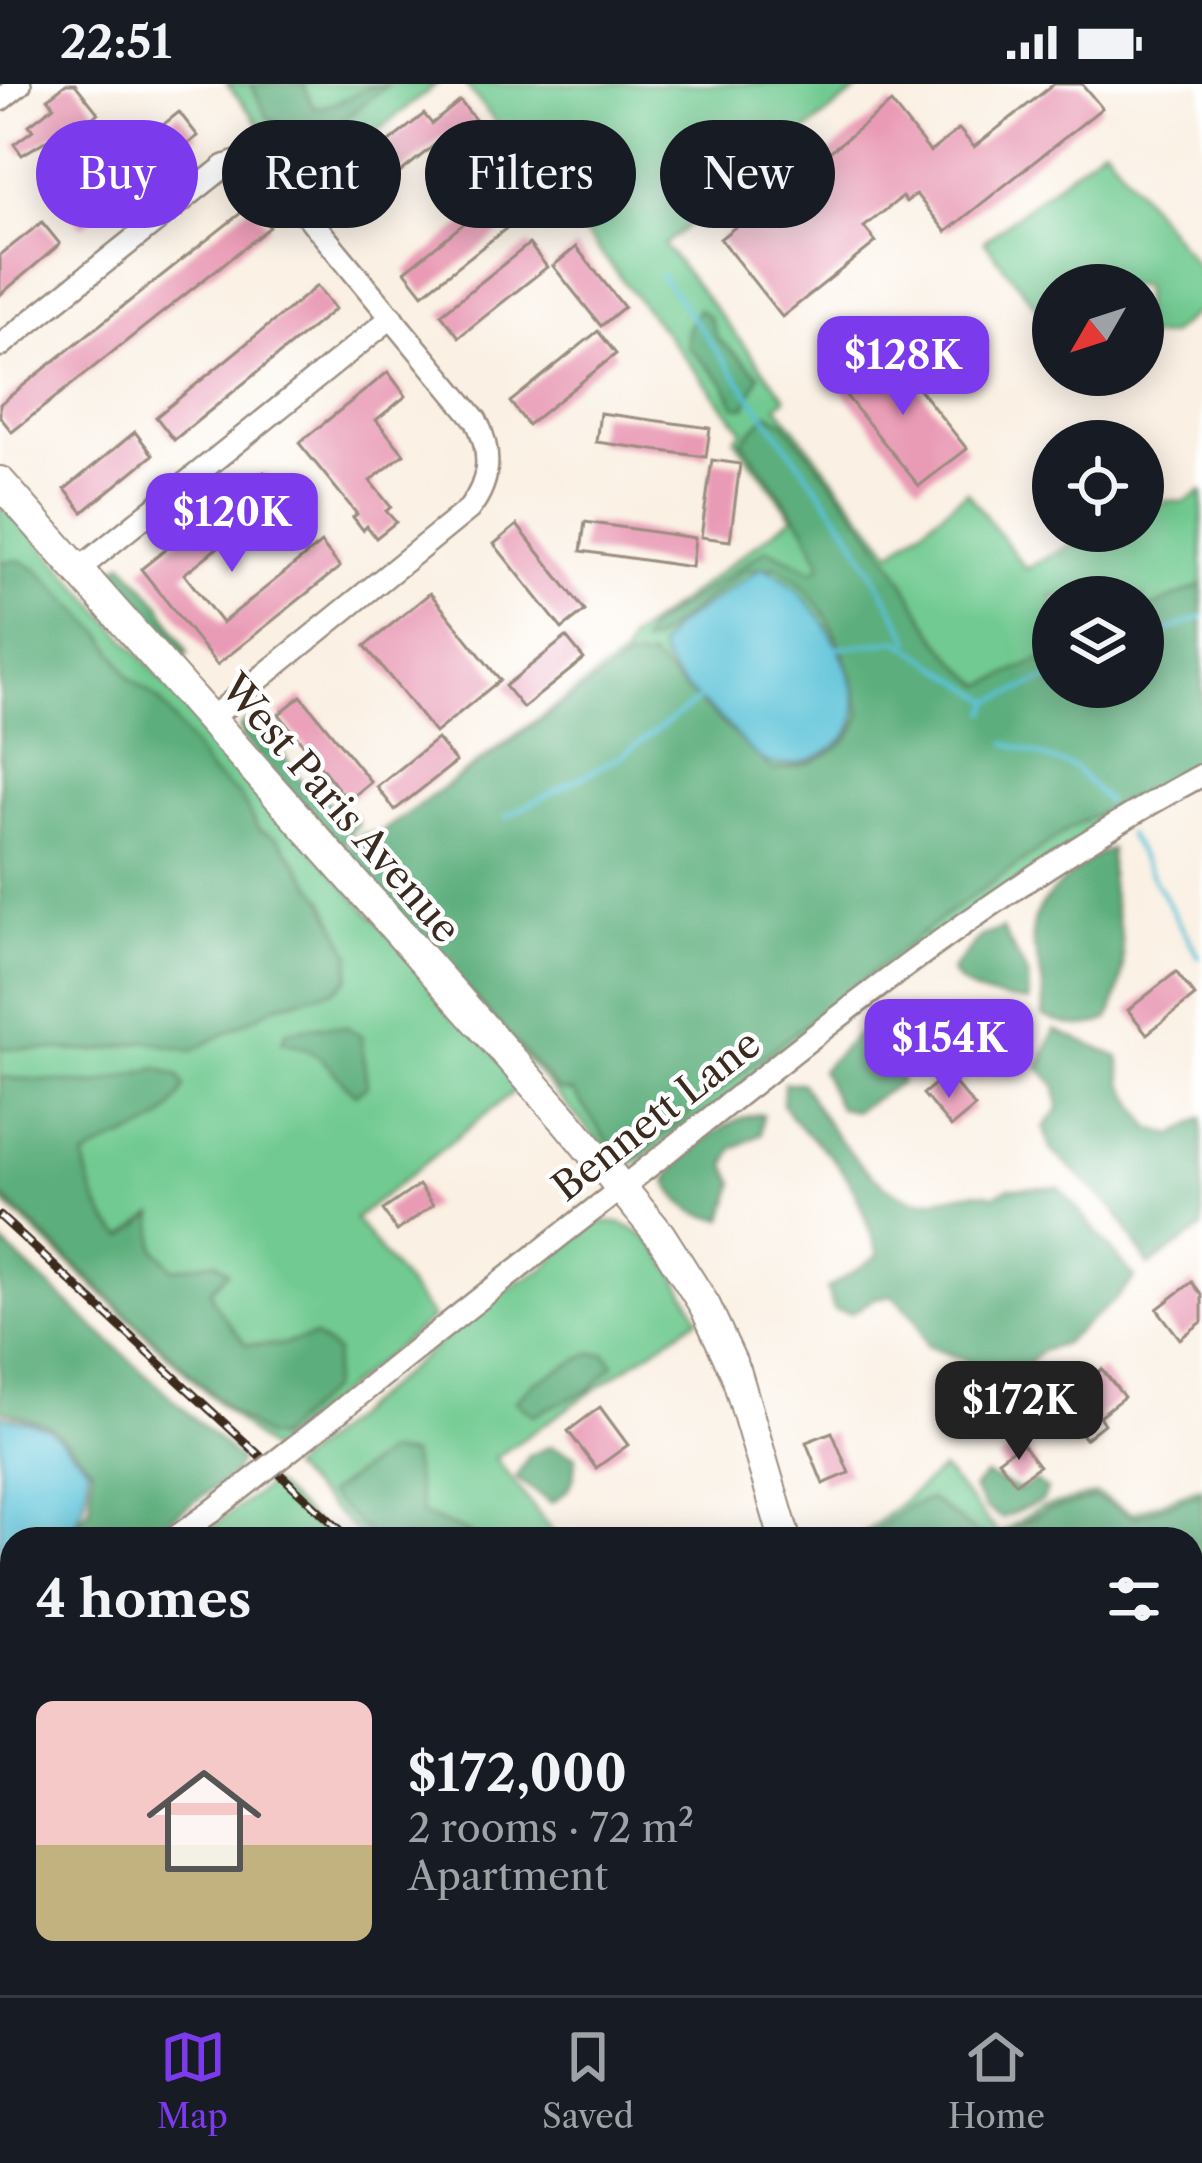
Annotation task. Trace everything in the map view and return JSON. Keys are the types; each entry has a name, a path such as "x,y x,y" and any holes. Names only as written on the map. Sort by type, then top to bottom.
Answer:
{"main road":[{"name":"West Paris Avenue","path":"0,482 622,1187 686,1273 720,1337 755,1424 782,1527"}],"street":[{"path":"0,100 20,84"},
{"path":"0,346 243,156 257,155 476,420 486,439 487,470 478,498 454,523 210,719"},
{"path":"78,570 392,317"},
{"name":"Bennett Lane","path":"190,1527 984,909 1121,819 1202,775"}],"green space":[{"path":"227,84 437,84 391,120 256,120"},
{"path":"251,84 303,84 314,108 389,84 343,120 268,118"},
{"path":"465,84 865,84 820,120 660,120 660,228 685,228 664,245 786,398 777,406 892,552 967,492 1026,569 1058,552 1164,552 1164,502 1183,502 1202,491 1202,767 629,1167 621,1166 340,853 362,834 381,833 624,656 630,639 793,517 735,439 743,430 581,228 636,228 636,120 494,120"},
{"path":"1104,146 1202,272 1202,308 1164,335 1164,264 1032,264 1032,302 984,241"},
{"path":"698,309 709,317 717,338 759,375 746,407 735,406 724,383 688,347 687,330"},
{"path":"768,413 784,422 870,530 938,638 966,670 984,685 1032,663 1032,708 1164,708 1164,602 1202,585 1202,761 1072,827 946,915 633,1158 612,1147 573,1092 558,1090 347,856 627,660 651,658 773,770 813,761 848,738 861,715 843,652 810,594 777,567 745,570 652,642 642,644 649,627 767,549 815,571 821,563 804,527 742,441"},
{"path":"0,497 522,1085 355,1219 433,1318 269,1450 0,1199"},
{"path":"20,560 40,572 104,636 129,677 161,702 212,774 240,796 259,830 278,838 294,859 325,902 351,955 349,978 335,990 278,1005 192,1051 146,1041 97,1051 0,1048 0,562"},
{"path":"124,563 160,604 188,653 182,658 173,657 104,580 109,570"},
{"path":"266,719 282,752 310,789 355,816 358,823 342,846 242,738 240,727 248,720"},
{"path":"1111,849 1110,875 1123,948 1119,990 1109,1019 1076,1026 1043,1016 1033,930 1036,915 1065,880"},
{"path":"1002,929 1028,975 1029,1002 974,991 951,971 981,936"},
{"path":"886,1022 905,1041 900,1083 855,1111 839,1108 821,1070 868,1024"},
{"path":"347,1027 361,1036 367,1086 355,1094 316,1055 282,1042 287,1031"},
{"path":"1055,1030 1119,1057 1123,1083 1150,1128 1174,1135 1202,1118 1202,1229 1149,1266 1115,1210 1050,1149 1044,1127 1059,1109 1056,1087 1039,1067"},
{"path":"157,1068 179,1076 185,1087 153,1125 84,1158 93,1191 108,1221 124,1237 154,1214 155,1248 173,1269 215,1261 228,1272 210,1290 245,1344 280,1345 314,1336 336,1352 330,1389 276,1438 266,1437 232,1412 0,1194 0,1077 96,1084"},
{"path":"784,1083 802,1083 852,1154 903,1196 930,1200 974,1192 994,1195 1009,1188 1060,1188 1135,1278 1061,1345 1041,1351 1015,1379 927,1346 915,1318 892,1295 875,1298 852,1313 834,1310 827,1289 879,1255 842,1170 783,1105"},
{"path":"762,1114 761,1134 733,1149 726,1165 735,1183 724,1219 697,1213 684,1204 667,1182 682,1160 721,1129"},
{"path":"601,1222 635,1230 661,1254 699,1318 495,1458 549,1527 351,1527 289,1469 443,1340 516,1283 543,1270 578,1234"},
{"path":"0,1241 240,1460 233,1474 159,1527 74,1527 90,1507 92,1467 50,1426 0,1410"},
{"path":"592,1353 606,1354 614,1365 589,1390 533,1415 515,1401 535,1382"},
{"path":"551,1446 575,1456 575,1464 571,1484 551,1503 516,1478 529,1456"},
{"path":"386,1453 411,1455 422,1514 454,1527 361,1527 327,1494"},
{"path":"942,1469 993,1527 872,1527"},
{"path":"985,1475 1020,1490 1035,1481 1047,1490 1043,1500 1002,1518 985,1508 973,1489"},
{"path":"271,1483 320,1527 212,1527"},
{"path":"1202,1487 1202,1527 1010,1527 1040,1508 1096,1494 1132,1513"},
{"path":"1202,1492 1202,1527 1016,1527 1046,1511 1095,1498 1135,1517"},
{"path":"930,1499 968,1527 880,1527 909,1506"}],"water":[{"path":"761,568 779,575 815,610 843,659 856,707 853,725 838,743 815,758 789,765 754,754 678,680 659,647 673,628"},
{"path":"0,1415 47,1427 88,1466 86,1497 72,1527 0,1527"}],"building":[{"path":"66,84 75,84 98,113 90,120 36,120 36,147 22,155 14,144 33,130 29,125 54,106 48,98"},
{"path":"1054,84 1082,84 1102,108 946,232 916,194 906,202 902,197 864,227 876,242 782,317 720,239 734,228 835,228 835,148 891,103 930,152 959,129 974,147"},
{"path":"460,101 475,120 437,120"},
{"path":"424,114 429,120 425,120 425,153 401,172 401,132"},
{"path":"36,227 47,228 60,244 0,295 0,255"},
{"path":"222,228 269,228 12,432 0,417 0,404"},
{"path":"458,228 507,228 423,294 405,271"},
{"path":"529,244 547,267 459,337 441,314"},
{"path":"576,247 624,307 601,326 553,266"},
{"path":"317,286 335,309 174,440 156,417"},
{"path":"598,331 616,354 528,425 510,402"},
{"path":"887,349 967,449 919,486 839,387"},
{"path":"388,372 406,396 376,420 404,454 370,481 391,507 386,511 396,522 376,538 367,526 363,530 353,517 357,514 299,443"},
{"path":"600,413 710,428 706,457 596,442"},
{"path":"135,432 153,455 83,512 65,489"},
{"path":"712,460 740,464 730,541 701,537"},
{"path":"264,472 283,496 184,574 222,623 321,543 340,567 217,665 141,569"},
{"path":"585,522 695,538 692,567 581,551"},
{"path":"517,525 585,611 562,629 494,544"},
{"path":"430,593 500,680 435,733 365,646"},
{"path":"566,637 584,659 523,708 505,686"},
{"path":"301,696 371,782 348,801 279,714"},
{"path":"437,739 456,762 395,810 377,787"},
{"path":"1176,972 1195,996 1147,1034 1128,1010"},
{"path":"981,1019 1007,1052 984,1070 957,1037"},
{"path":"947,1074 975,1107 951,1127 923,1094"},
{"path":"419,1185 433,1205 397,1231 383,1210"},
{"path":"1192,1282 1202,1295 1202,1322 1180,1339 1157,1309"},
{"path":"1102,1369 1124,1397 1099,1416 1104,1424 1085,1439 1070,1419 1094,1402 1081,1385"},
{"path":"600,1407 628,1445 596,1468 568,1431"},
{"path":"832,1432 849,1473 823,1484 806,1442"},
{"path":"1021,1443 1039,1466 1016,1483 998,1460"}],"waterway":[{"path":"661,275 849,530 911,641"},
{"path":"1164,632 1202,617"},
{"path":"835,649 898,640 992,701"},
{"path":"987,712 992,701 1032,685"},
{"path":"506,817 621,756 701,698"},
{"path":"1006,743 1075,768 1107,802"},
{"path":"1128,834 1199,957"}],"railway":[{"path":"0,1216 337,1527"}]}
